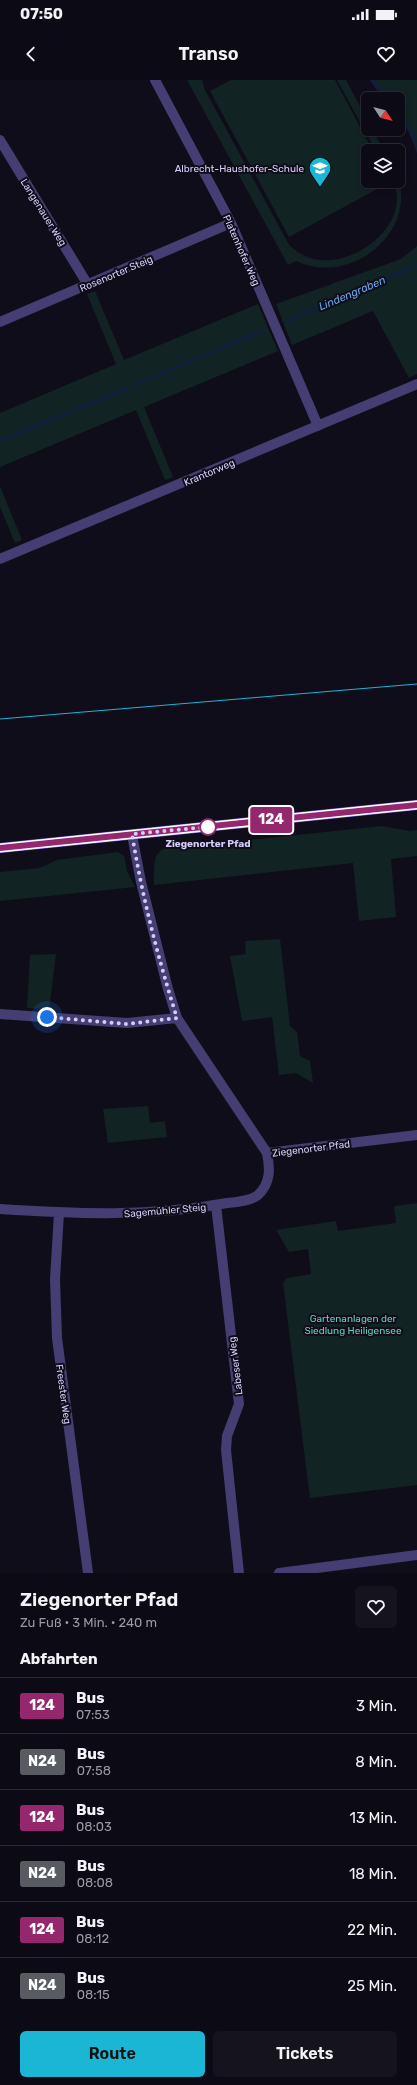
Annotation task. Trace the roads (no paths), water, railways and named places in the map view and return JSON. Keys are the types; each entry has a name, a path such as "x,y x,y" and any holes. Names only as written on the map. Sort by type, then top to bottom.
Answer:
{"main road":[{"path":"0,848 417,805"}],"street":[{"name":"Platenhofer Weg","path":"155,80 231,224 318,426"},
{"name":"Langenauer Weg","path":"0,140 88,285"},
{"name":"Rosenorter Steig","path":"0,322 231,224"},
{"name":"Krantorweg","path":"0,559 417,384"},
{"name":"Ziegenorter Pfad","path":"132,834 142,888 177,1018 266,1153 417,1135"},
{"path":"0,1014 127,1024 177,1018"},
{"name":"Sagemühler Steig","path":"0,1209 59,1213 132,1214 216,1205 255,1197 265,1186 269,1175 266,1153"},
{"name":"Labeser Weg","path":"216,1205 239,1404 227,1436 226,1450 239,1573"},
{"name":"Freester Weg","path":"59,1213 55,1279 57,1338 88,1573"},
{"path":"279,1573 417,1555"}],"water":[{"path":"405,122 416,135 417,153 409,132 405,127"}],"waterway":[{"path":"372,80 380,92"},
{"name":"Lindengraben","path":"287,321 417,265"},
{"path":"136,384 265,330"},
{"path":"0,441 125,389"}],"tram line":[{"path":"0,719 417,684"}],"place":[{"name":"Albrecht-Haushofer-Schule","path":"320,188"},
{"name":"Ziegenorter Pfad","path":"208,827"}],"park label":[{"name":"Gartenanlagen der Siedlung Heiligensee","path":"353,1324"}]}
